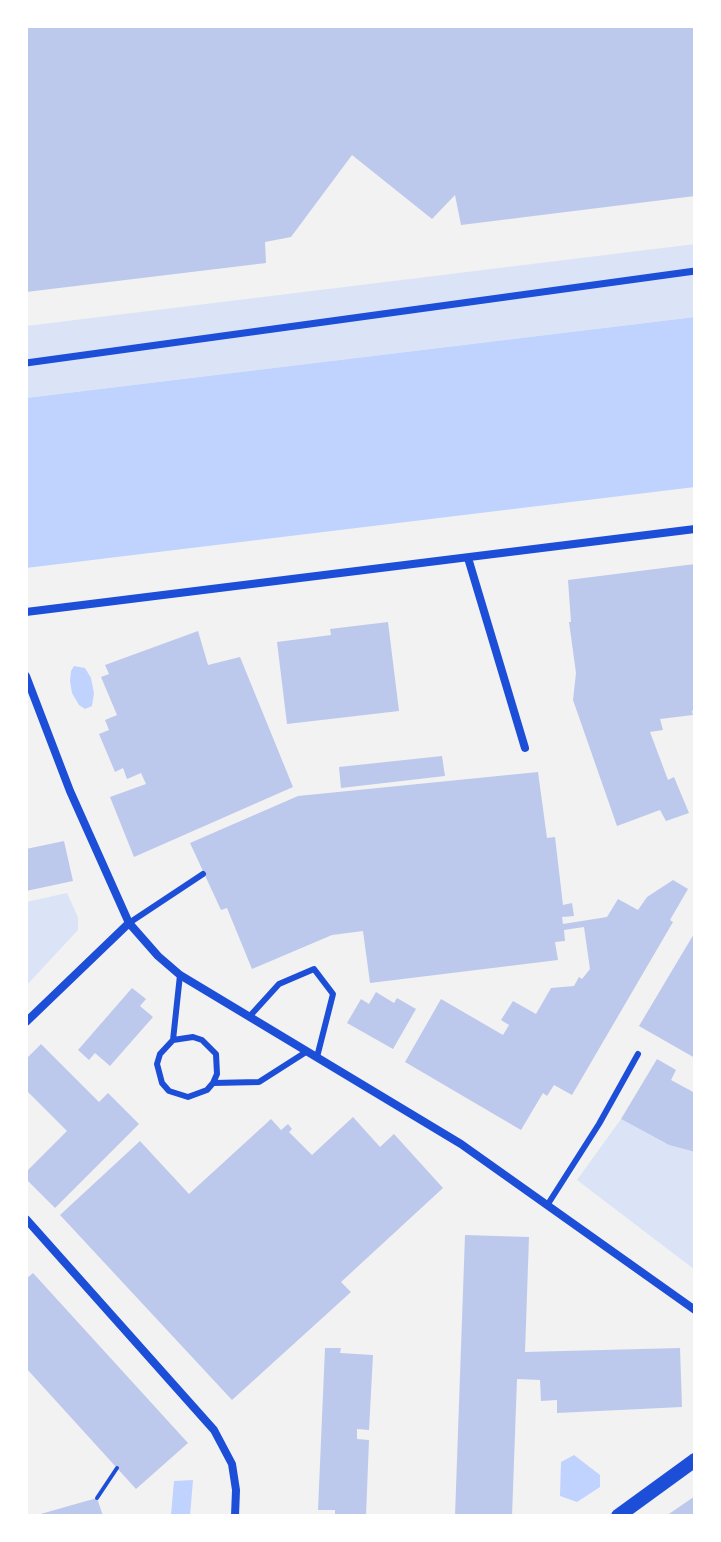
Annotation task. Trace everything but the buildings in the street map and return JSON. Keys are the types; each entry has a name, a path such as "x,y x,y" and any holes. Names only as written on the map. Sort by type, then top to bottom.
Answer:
{"street":[{"path":"26,363 695,271"},
{"path":"26,612 695,529"},
{"path":"468,558 525,748"},
{"path":"26,676 70,791 129,923 158,956 180,975 461,1144 695,1310"},
{"path":"26,1022 129,923"},
{"path":"26,1219 214,1430 227,1452 235,1477 235,1516"},
{"path":"618,1516 695,1460"}],"lane":[{"path":"129,923 203,874"},
{"path":"249,1017 279,984 314,969 333,994 317,1057"},
{"path":"173,1040 193,1037 210,1046 216,1054 218,1064 213,1083 198,1095 178,1096 162,1083 157,1064 160,1054 173,1040 180,975"},
{"path":"213,1083 259,1082 306,1052"},
{"path":"548,1204 599,1124 638,1054"}],"path":[{"path":"97,1498 117,1468"}],"shaded area":[{"path":"695,244 695,317 26,398 26,326"},
{"path":"67,893 78,917 78,930 26,986 26,902"},
{"path":"621,1119 669,1145 695,1152 695,1270 577,1180"}],"water":[{"path":"695,317 695,487 26,568 26,398"},
{"path":"74,666 85,668 91,678 94,693 92,706 85,709 72,693 70,681"},
{"path":"574,1455 600,1475 600,1487 577,1502 560,1496 561,1462"},
{"path":"193,1480 190,1516 171,1515 174,1481"}]}
